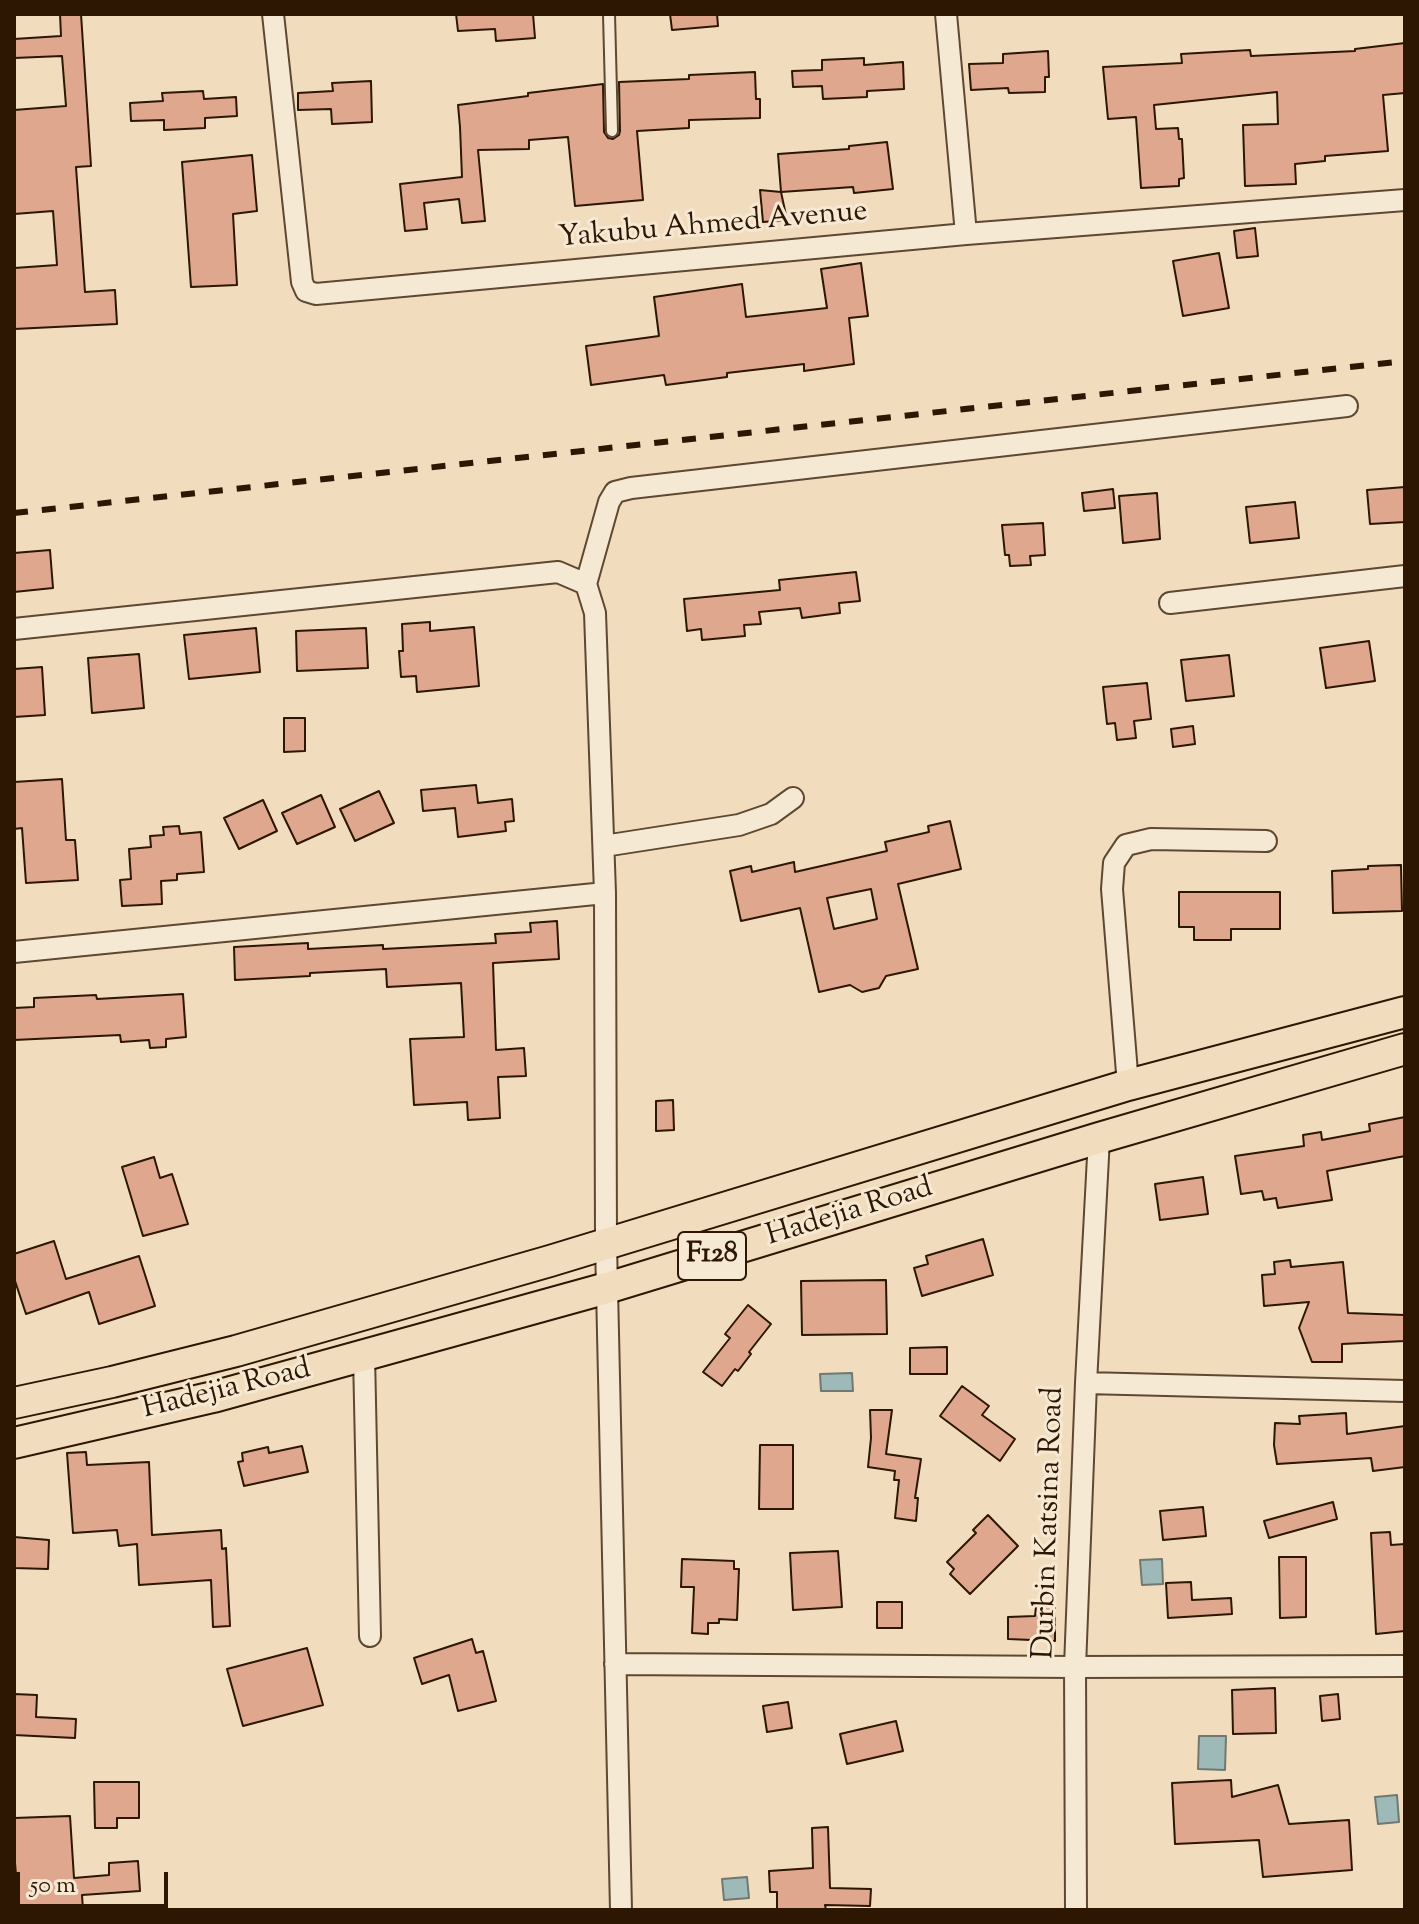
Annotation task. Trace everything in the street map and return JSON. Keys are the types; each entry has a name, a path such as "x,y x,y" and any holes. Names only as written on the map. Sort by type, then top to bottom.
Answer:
{"main road":[{"name":"Hadejia Road","path":"14,1403 236,1351 413,1302 1128,1085 1405,1012"},
{"name":"Hadejia Road","path":"14,1443 213,1397 607,1288 1099,1138 1405,1049"}],"street":[{"name":"Yakubu Ahmed Avenue","path":"273,14 302,282 306,291 316,294 966,234 1405,200"},
{"path":"946,14 966,234"},
{"path":"621,1910 606,1244 604,846 595,613 586,584 609,502 615,492 631,488 1347,406"},
{"path":"14,629 558,572 586,584"},
{"path":"1170,603 1405,576"},
{"path":"604,846 739,825 771,814 793,798"},
{"path":"1128,1085 1112,889 1114,863 1126,845 1151,839 1266,841"},
{"path":"14,952 605,893"},
{"name":"Durbin Katsina Road","path":"1076,1910 1075,1667 1099,1138"},
{"path":"364,1355 370,1636"},
{"path":"1086,1383 1405,1391"},
{"path":"615,1664 1405,1666"}],"lane":[{"path":"609,14 612,131"}],"water":[{"path":"852,1373 853,1391 821,1391 820,1374"},
{"path":"1162,1559 1163,1584 1142,1585 1140,1560"},
{"path":"1199,1736 1226,1736 1225,1770 1198,1769"},
{"path":"1397,1795 1399,1822 1378,1824 1375,1797"},
{"path":"747,1877 749,1898 724,1900 722,1879"}],"building":[{"path":"60,14 81,14 91,166 76,167 85,292 115,290 117,324 14,329 14,268 57,265 53,211 14,214 14,110 66,106 62,56 14,58 14,39 61,36"},
{"path":"456,14 533,14 535,38 496,41 495,29 458,31"},
{"path":"670,14 717,14 718,26 672,30"},
{"path":"1405,43 1405,93 1383,95 1388,151 1325,156 1325,161 1295,164 1296,184 1245,186 1243,125 1278,124 1277,92 1154,105 1156,129 1178,128 1179,139 1182,139 1184,178 1179,179 1179,186 1141,188 1136,117 1108,119 1103,67 1182,63 1181,54 1250,50 1251,56 1355,51"},
{"path":"1048,51 1049,77 1045,77 1045,92 1009,93 1008,88 971,90 969,64 1003,63 1003,54"},
{"path":"864,58 864,65 903,62 904,89 867,91 867,97 823,99 822,86 793,87 792,71 822,70 822,60"},
{"path":"755,72 760,118 689,120 689,128 637,131 643,200 575,206 568,137 529,140 529,149 478,150 485,221 462,223 459,199 424,203 427,229 405,231 400,184 462,177 458,105 603,84 604,132 613,139 620,131 619,82"},
{"path":"371,81 372,122 332,124 331,109 298,110 298,93 333,91 332,83"},
{"path":"203,91 204,99 236,97 237,116 205,118 205,128 164,130 164,120 131,121 130,103 163,101 162,93"},
{"path":"887,142 893,189 854,193 853,187 781,192 778,154 849,149 849,146"},
{"path":"252,155 257,211 233,214 237,285 191,287 182,162"},
{"path":"760,190 781,192 787,220 763,222"},
{"path":"1255,228 1258,256 1237,258 1234,231"},
{"path":"1219,253 1229,308 1183,316 1173,261"},
{"path":"861,263 868,316 849,318 854,364 804,371 804,364 727,373 727,377 666,385 664,375 591,385 586,346 659,336 654,297 742,284 746,317 827,308 821,269"},
{"path":"1405,487 1405,522 1370,524 1367,490"},
{"path":"1113,489 1115,508 1084,511 1082,493"},
{"path":"1157,493 1160,539 1123,543 1119,496"},
{"path":"1295,502 1299,538 1250,543 1246,507"},
{"path":"1043,523 1045,555 1030,556 1031,565 1010,566 1009,555 1005,555 1002,525"},
{"path":"50,550 53,588 14,592 14,553"},
{"path":"856,572 860,601 839,603 840,613 802,618 800,608 759,612 761,624 744,625 745,636 702,640 701,629 687,631 684,599 780,590 779,580"},
{"path":"430,622 430,631 474,627 479,686 417,692 416,676 401,677 399,651 403,651 402,624"},
{"path":"256,628 260,672 189,679 184,635"},
{"path":"366,628 368,668 297,671 296,631"},
{"path":"1369,641 1375,681 1326,688 1320,648"},
{"path":"139,654 144,708 92,713 88,658"},
{"path":"1229,655 1234,696 1186,701 1181,660"},
{"path":"42,667 45,715 14,717 14,669"},
{"path":"1147,683 1151,719 1134,721 1136,738 1117,740 1115,723 1107,724 1103,687"},
{"path":"284,718 305,718 305,751 284,752"},
{"path":"1193,726 1195,744 1173,747 1171,729"},
{"path":"62,779 66,840 75,840 78,880 26,883 22,828 14,829 14,782"},
{"path":"476,785 478,803 512,799 514,821 505,822 506,831 458,837 455,808 423,811 421,790"},
{"path":"379,791 394,823 355,841 340,809"},
{"path":"321,795 335,827 297,844 282,813"},
{"path":"263,800 277,831 239,849 224,818"},
{"path":"950,821 961,869 898,884 918,969 886,976 879,988 862,992 850,985 819,992 800,908 741,921 730,871 751,866 752,872 794,862 795,872 887,851 885,842 929,832 928,826","holes":["871,889 877,919 834,929 827,898"]},
{"path":"179,826 180,834 201,832 204,872 177,874 177,880 161,881 162,904 122,906 120,880 131,879 129,849 151,847 150,836 164,835 163,827"},
{"path":"1401,865 1402,911 1333,913 1332,871"},
{"path":"1179,892 1280,892 1280,929 1231,929 1231,940 1194,940 1194,927 1179,927"},
{"path":"557,921 559,959 493,963 496,1050 524,1048 526,1076 498,1077 500,1118 468,1120 467,1102 414,1105 410,1039 464,1037 461,983 387,987 386,969 235,980 234,947 308,943 308,949 383,945 383,949 496,943 495,934 531,932 530,923"},
{"path":"183,994 186,1037 166,1039 166,1047 150,1048 149,1040 121,1042 120,1035 14,1040 14,1008 34,1007 34,998 96,995 97,999"},
{"path":"673,1100 674,1130 656,1131 656,1101"},
{"path":"1405,1117 1405,1156 1327,1171 1332,1200 1278,1208 1276,1198 1264,1200 1262,1191 1241,1194 1235,1156 1304,1146 1303,1135 1321,1132 1322,1140 1370,1131 1369,1124"},
{"path":"154,1157 160,1178 172,1174 188,1224 143,1236 122,1167"},
{"path":"1203,1177 1208,1214 1160,1220 1155,1184"},
{"path":"983,1239 993,1275 922,1296 914,1268 928,1264 926,1256"},
{"path":"54,1241 66,1279 139,1256 155,1306 99,1324 89,1292 26,1314 14,1278 14,1254"},
{"path":"1290,1260 1291,1267 1343,1262 1348,1313 1405,1315 1405,1341 1342,1344 1342,1362 1312,1362 1299,1328 1309,1302 1264,1306 1262,1275 1275,1274 1274,1262"},
{"path":"886,1280 887,1334 802,1335 801,1281"},
{"path":"748,1305 771,1324 738,1371 735,1369 722,1386 703,1372 730,1338 725,1334"},
{"path":"947,1347 947,1374 910,1374 910,1348"},
{"path":"962,1386 989,1406 982,1415 1015,1439 1000,1461 940,1416"},
{"path":"870,1410 892,1410 886,1454 921,1459 915,1498 918,1498 916,1521 895,1518 899,1480 894,1480 895,1471 868,1467"},
{"path":"1346,1413 1347,1434 1405,1426 1405,1467 1373,1471 1371,1458 1277,1464 1275,1423 1300,1424 1299,1416"},
{"path":"760,1445 793,1445 793,1509 759,1509"},
{"path":"302,1446 308,1472 244,1486 238,1462 243,1461 242,1453 268,1447 269,1453"},
{"path":"86,1452 87,1465 149,1462 152,1535 221,1530 222,1549 226,1548 230,1626 213,1627 211,1580 139,1585 137,1544 119,1546 117,1530 73,1533 67,1453"},
{"path":"1333,1502 1337,1519 1269,1538 1264,1521"},
{"path":"1203,1507 1206,1536 1163,1540 1160,1511"},
{"path":"988,1515 1018,1546 970,1594 950,1574 954,1569 947,1562 976,1533 973,1530"},
{"path":"1390,1532 1391,1545 1405,1544 1405,1631 1376,1634 1371,1533"},
{"path":"14,1537 49,1540 48,1569 14,1568"},
{"path":"838,1551 842,1607 793,1610 790,1553"},
{"path":"1279,1557 1306,1557 1306,1617 1280,1618"},
{"path":"682,1559 734,1561 734,1569 739,1569 737,1620 719,1619 719,1623 708,1623 708,1634 692,1633 694,1587 681,1587"},
{"path":"1191,1582 1192,1600 1231,1598 1232,1614 1168,1618 1166,1583"},
{"path":"877,1602 902,1602 902,1628 877,1628"},
{"path":"1036,1606 1055,1606 1055,1641 1008,1639 1008,1617 1035,1616"},
{"path":"472,1639 476,1653 483,1651 496,1701 458,1711 449,1675 422,1684 414,1658"},
{"path":"307,1648 323,1705 243,1726 227,1669"},
{"path":"1275,1688 1276,1733 1233,1734 1232,1690"},
{"path":"14,1694 37,1695 36,1717 76,1719 75,1738 14,1735"},
{"path":"1338,1694 1340,1719 1322,1721 1320,1696"},
{"path":"788,1702 792,1728 767,1732 763,1706"},
{"path":"896,1721 903,1751 847,1764 840,1734"},
{"path":"1231,1780 1232,1797 1278,1785 1289,1824 1349,1820 1352,1870 1263,1877 1259,1840 1175,1844 1172,1783"},
{"path":"94,1782 139,1782 139,1818 117,1818 117,1828 95,1828"},
{"path":"70,1816 74,1878 109,1875 109,1863 138,1861 140,1891 82,1895 83,1910 19,1910 14,1863 14,1818"},
{"path":"828,1827 830,1888 871,1889 870,1906 825,1905 826,1910 777,1910 777,1892 770,1892 769,1871 813,1868 812,1828"}],"railway":[{"path":"14,513 1405,361"}]}
